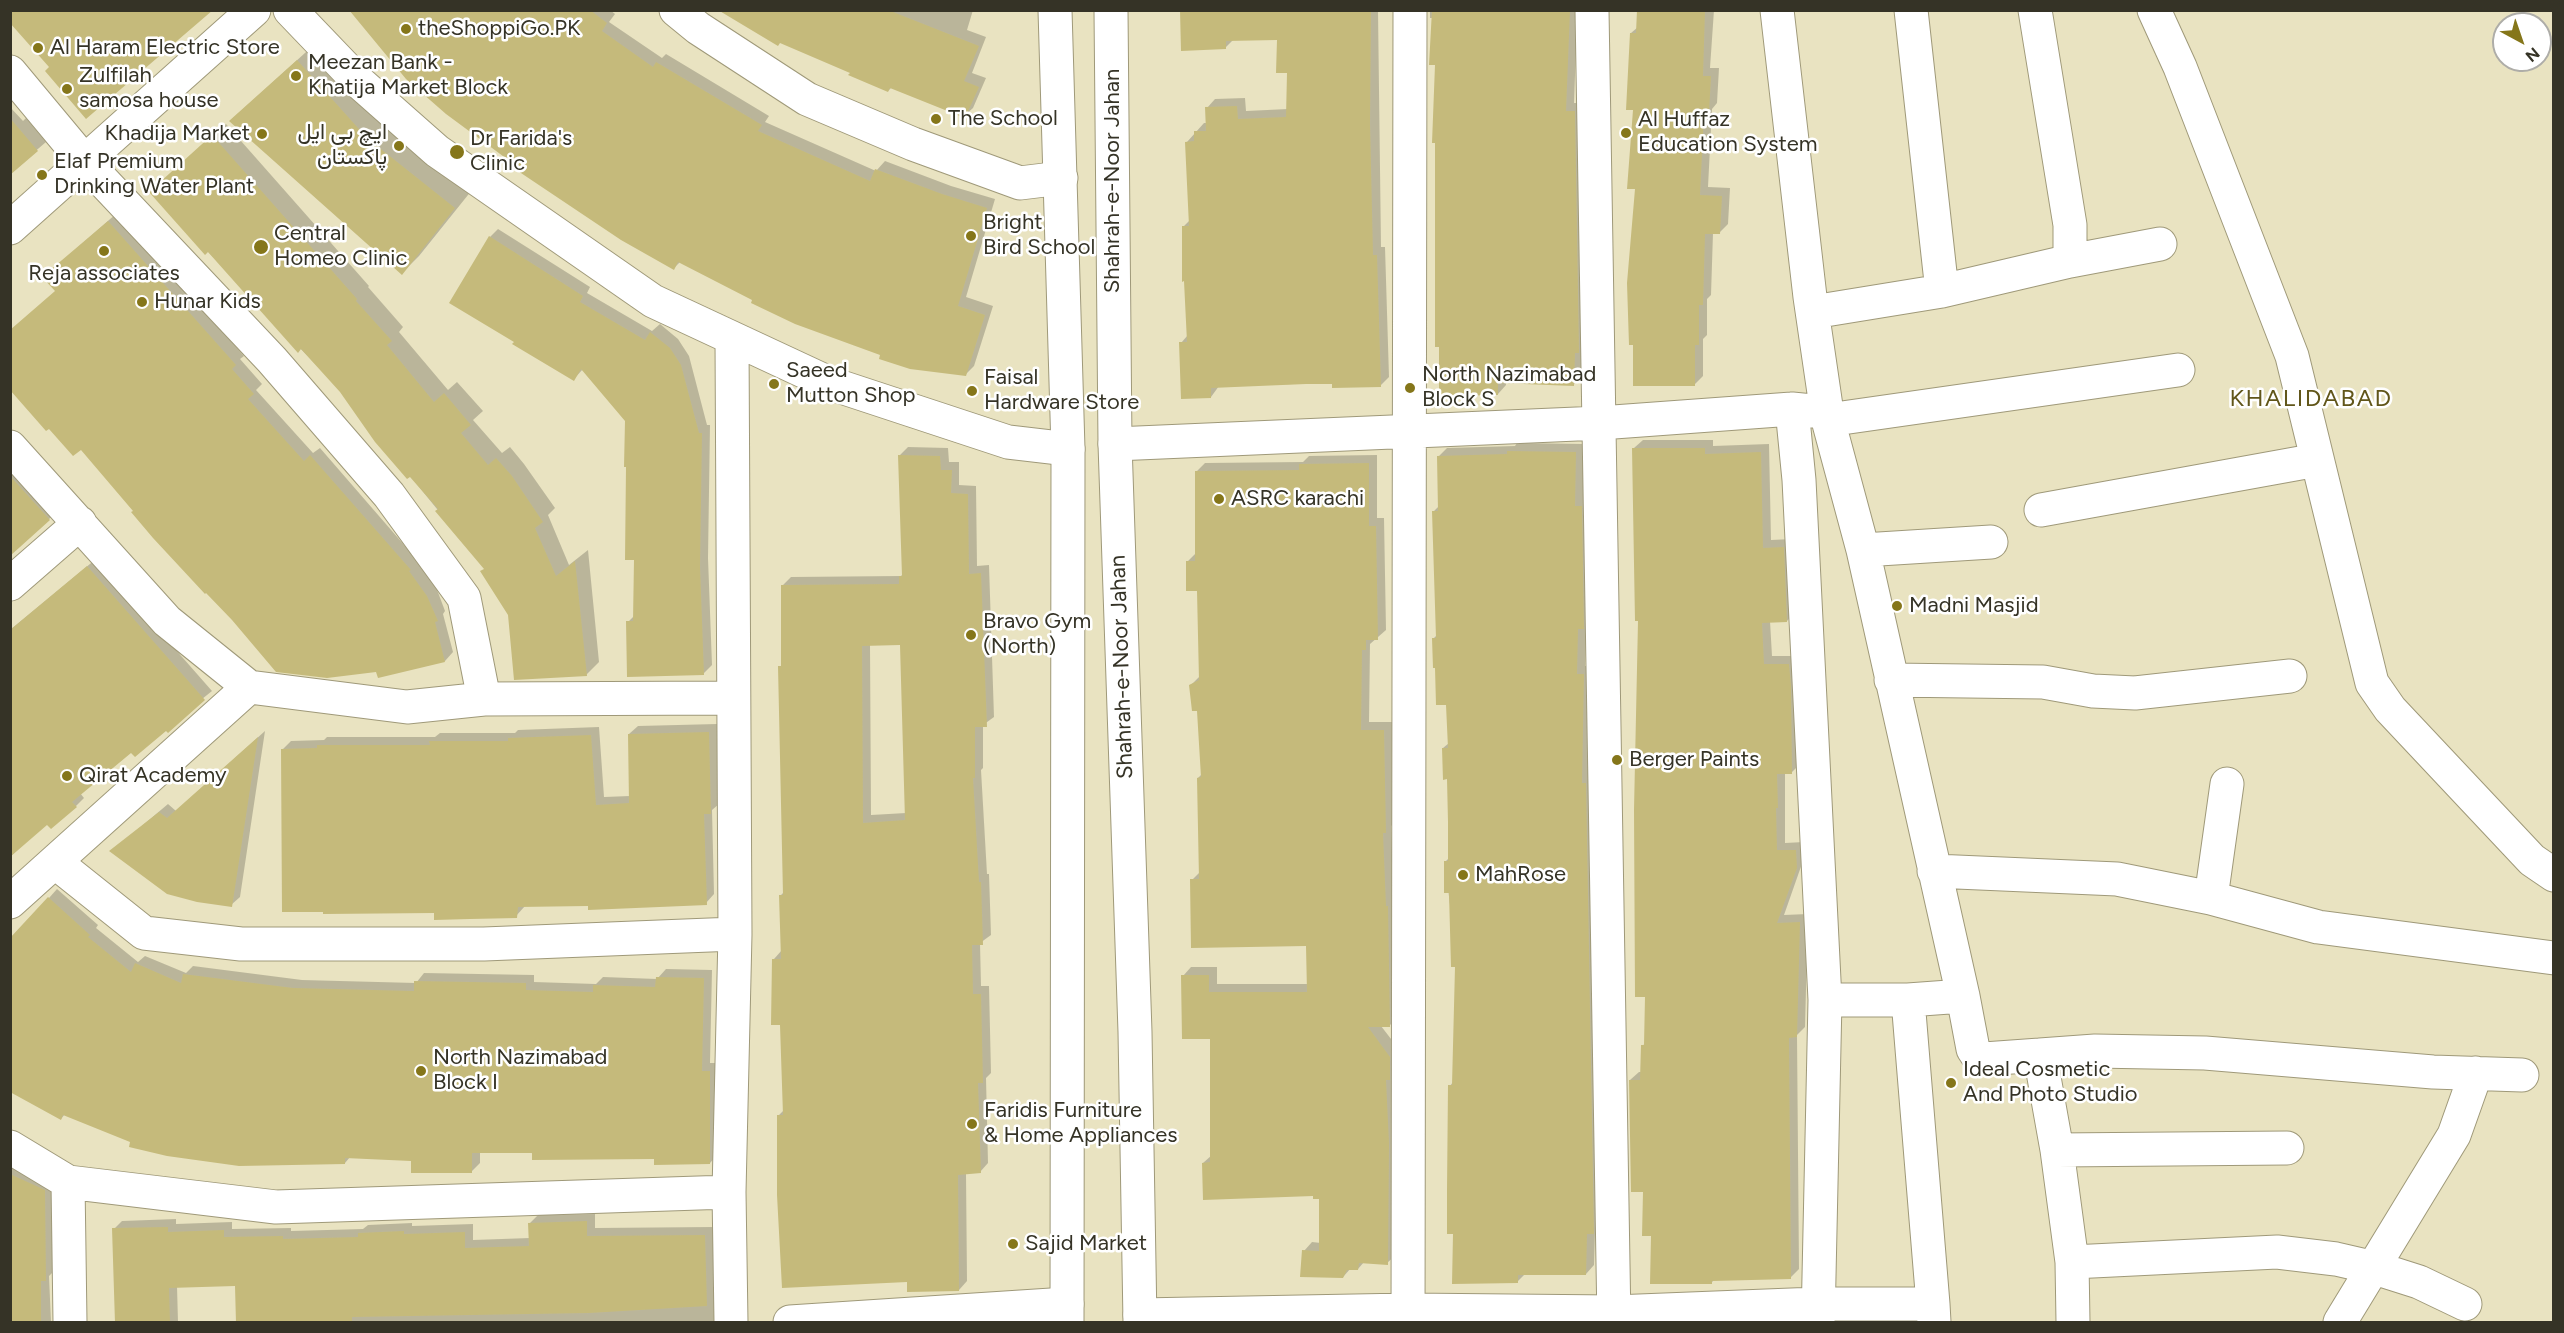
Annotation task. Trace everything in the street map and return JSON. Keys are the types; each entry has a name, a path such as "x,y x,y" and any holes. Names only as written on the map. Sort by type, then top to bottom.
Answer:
{"street":[{"path":"10,228 254,10"},
{"path":"290,10 360,83 437,151 654,301 829,383 1008,442 1068,449"},
{"path":"676,10 698,28 807,99 913,144 1020,183 1062,178"},
{"path":"790,1323 1067,1313 1068,449 1056,10"},
{"name":"Shahrah-e-Noor Jahan","path":"1112,10 1115,444 1135,1032 1140,1319"},
{"path":"1408,1316 1407,431 1410,10"},
{"path":"1592,10 1614,1317"},
{"path":"1777,10 1827,416 1863,550 1973,1049 1977,1056 1984,1059 2095,1051 2205,1053 2433,1072 2522,1075"},
{"path":"1911,10 1942,291"},
{"path":"2035,10 2070,225 2070,261"},
{"path":"2154,10 2180,67 2292,356 2372,683 2390,709 2532,860 2553,875"},
{"path":"10,72 85,162 272,360 389,495 464,598 484,699"},
{"path":"1813,312 1942,291 2070,261 2160,244"},
{"path":"731,1323 729,1192 735,934 732,339"},
{"path":"1115,444 1600,423 1792,409 1827,416 2178,370"},
{"path":"1792,409 1799,480 1825,1000 1817,1313"},
{"path":"10,447 167,621 249,687 407,707 484,699 733,698"},
{"path":"2042,510 2317,460"},
{"path":"10,584 80,523"},
{"path":"1863,550 1991,542"},
{"path":"1891,680 2043,682 2093,691 2135,693 2290,676"},
{"path":"10,902 249,687"},
{"path":"2211,898 2227,784"},
{"path":"56,861 144,933 241,944 484,944 735,934"},
{"path":"1934,871 2117,879 2211,898 2318,927 2553,958"},
{"path":"1825,1000 1908,1000 1963,996"},
{"path":"1140,1319 1934,1313 1908,1000"},
{"path":"2040,1055 2057,1150 2072,1262 2073,1323"},
{"path":"2340,1323 2454,1135 2476,1073"},
{"path":"10,1148 68,1182 276,1207 729,1192"},
{"path":"2057,1150 2287,1148"},
{"path":"68,1182 70,1323"},
{"path":"2072,1262 2277,1252 2336,1259 2375,1268 2419,1282 2465,1304"}],"building":[{"path":"10,10 213,10 86,119 45,71 49,67 10,23"},
{"path":"349,10 590,10 607,23 602,31 653,67 656,62 762,125 758,131 870,181 875,169 987,208 958,306 985,315 966,376 910,369 879,359 880,355 795,324 751,303 752,300 678,262 674,270 621,240 509,165 511,162 446,114 406,79"},
{"path":"718,10 888,10 979,46 964,81 979,87 965,118 890,88 888,92 780,43 778,46"},
{"path":"1180,10 1371,10 1370,123 1373,255 1377,255 1381,387 1332,388 1332,384 1306,384 1211,388 1211,398 1181,399 1179,342 1187,342 1184,281 1182,282 1182,226 1189,226 1185,142 1194,141 1194,131 1206,131 1205,107 1237,106 1238,119 1286,117 1287,73 1276,73 1277,40 1226,41 1226,49 1181,51"},
{"path":"1432,10 1570,10 1566,111 1575,111 1579,353 1575,353 1574,386 1498,383 1498,395 1439,396 1439,347 1435,347 1435,143 1432,143 1435,65 1429,65"},
{"path":"1637,10 1705,10 1703,76 1711,76 1709,113 1704,113 1700,195 1722,196 1720,234 1705,234 1703,305 1699,305 1699,345 1695,345 1695,386 1633,386 1633,345 1629,345 1627,283 1635,189 1627,189 1633,110 1626,110 1630,33 1636,33"},
{"path":"297,60 367,138 455,208 402,275 229,121"},
{"path":"10,118 38,151 10,175"},
{"path":"212,135 392,341 387,345 434,402 444,393 471,425 461,433 488,465 496,458 512,476 543,522 535,528 556,576 575,561 587,676 514,680 508,615 480,571 484,569 435,511 438,509 410,477 407,479 375,442 340,392 301,349 298,353 208,252 205,255 149,192"},
{"path":"108,221 236,365 232,369 254,394 248,399 304,461 310,455 411,570 409,571 427,596 438,621 435,622 445,662 378,678 376,672 327,678 276,672 232,620 153,538 81,450 73,456 49,429 46,431 10,390 10,330 55,291 42,277"},
{"path":"489,236 583,296 580,302 645,340 650,332 670,348 681,365 699,433 702,433 700,567 704,675 627,677 626,621 633,621 634,560 625,560 625,421 581,369 574,381 449,303"},
{"path":"1632,448 1705,448 1705,454 1761,452 1763,548 1784,547 1787,622 1762,623 1764,664 1789,664 1791,686 1792,774 1777,774 1778,808 1776,808 1777,850 1796,850 1797,868 1777,923 1800,922 1797,1037 1789,1038 1791,1279 1712,1281 1712,1284 1650,1284 1651,1236 1642,1236 1643,1192 1631,1192 1629,1080 1640,1080 1641,1045 1644,1045 1645,997 1635,997 1634,810 1638,621 1635,621"},
{"path":"1507,451 1576,452 1575,506 1582,506 1584,629 1578,629 1577,674 1584,674 1582,783 1586,783 1594,1234 1587,1234 1586,1275 1518,1275 1518,1283 1452,1284 1453,1234 1447,1234 1447,1190 1448,1085 1452,1085 1455,967 1451,967 1449,893 1444,893 1444,861 1448,861 1448,822 1447,779 1443,780 1442,748 1448,748 1446,705 1436,705 1435,668 1433,668 1432,638 1436,638 1432,511 1438,511 1437,456 1507,454"},
{"path":"898,455 940,456 941,470 952,470 951,493 968,494 969,574 981,573 987,727 975,727 975,778 973,778 983,945 972,945 973,994 981,994 983,1083 978,1083 981,1173 958,1175 959,1291 907,1292 907,1282 782,1288 777,1195 777,1115 783,1115 780,1025 771,1025 772,959 781,959 779,895 783,895 778,666 781,666 781,585 899,584 899,576 902,576","holes":["900,645 905,820 863,823 862,646"]},
{"path":"1369,463 1369,526 1376,526 1378,640 1366,640 1366,650 1362,650 1361,730 1384,730 1386,833 1383,833 1386,906 1388,906 1390,1027 1368,1027 1390,1057 1390,1080 1386,1080 1389,1143 1388,1265 1359,1263 1358,1270 1347,1270 1343,1278 1300,1277 1302,1250 1319,1251 1319,1199 1313,1199 1313,1196 1203,1200 1202,1163 1210,1162 1210,1039 1182,1039 1181,975 1209,975 1209,992 1307,992 1306,946 1191,948 1190,879 1199,879 1197,778 1201,777 1197,711 1192,711 1189,685 1199,680 1197,591 1186,591 1186,561 1195,561 1195,471 1299,470 1299,464"},
{"path":"10,476 50,520 10,556"},
{"path":"87,566 205,700 168,733 166,731 135,757 131,753 72,802 77,807 51,829 47,825 10,857 10,630"},
{"path":"709,732 711,814 704,814 707,905 588,910 588,906 518,907 517,918 434,920 434,913 282,912 281,749 317,748 317,745 430,745 429,741 508,741 508,738 591,735 596,805 629,803 628,734"},
{"path":"258,737 232,907 197,902 167,894 109,851 159,812 167,818"},
{"path":"48,897 90,935 88,937 131,972 135,963 181,983 183,974 293,988 414,991 414,981 526,983 526,990 593,992 593,985 655,987 656,977 704,978 702,1071 710,1071 710,1164 654,1165 654,1159 532,1160 532,1153 472,1153 472,1173 411,1173 411,1161 345,1158 345,1164 239,1166 167,1156 129,1147 130,1142 63,1115 61,1120 10,1092 10,938"},
{"path":"10,1174 45,1190 46,1281 41,1281 41,1322 10,1323"},
{"path":"587,1221 587,1236 705,1235 707,1306 589,1313 352,1317 352,1322 236,1323 235,1286 169,1288 170,1323 115,1323 112,1228 168,1227 168,1232 224,1230 224,1237 283,1236 283,1239 358,1237 358,1233 404,1231 404,1234 465,1232 465,1248 529,1246 528,1223"}],"place":[{"name":"theShoppiGo.PK","path":"406,29"},
{"name":"Al Haram Electric Store","path":"38,48"},
{"name":"Meezan Bank - Khatija Market Block","path":"296,76"},
{"name":"Zulfilah samosa house","path":"67,89"},
{"name":"The School","path":"936,119"},
{"name":"Al Huffaz Education System","path":"1626,133"},
{"name":"Khadija Market","path":"262,134"},
{"name":"ایچ بی ایل پاکستان","path":"399,146"},
{"name":"Dr Farida's Clinic","path":"457,152"},
{"name":"Elaf Premium Drinking Water Plant","path":"42,175"},
{"name":"Bright Bird School","path":"971,236"},
{"name":"Central Homeo Clinic","path":"261,247"},
{"name":"Reja associates","path":"104,251"},
{"name":"Hunar Kids","path":"142,302"},
{"name":"Saeed Mutton Shop","path":"774,384"},
{"name":"North Nazimabad Block S","path":"1410,388"},
{"name":"Faisal Hardware Store","path":"972,391"},
{"name":"ASRC karachi","path":"1219,499"},
{"name":"Madni Masjid","path":"1897,606"},
{"name":"Bravo Gym (North)","path":"971,635"},
{"name":"Berger Paints","path":"1617,760"},
{"name":"Qirat Academy","path":"67,776"},
{"name":"MahRose","path":"1463,875"},
{"name":"North Nazimabad Block I","path":"421,1071"},
{"name":"Ideal Cosmetic And Photo Studio","path":"1951,1083"},
{"name":"Faridis Furniture & Home Appliances","path":"972,1124"},
{"name":"Sajid Market","path":"1013,1244"}],"district":[{"name":"KHALIDABAD","path":"2311,399"}]}
